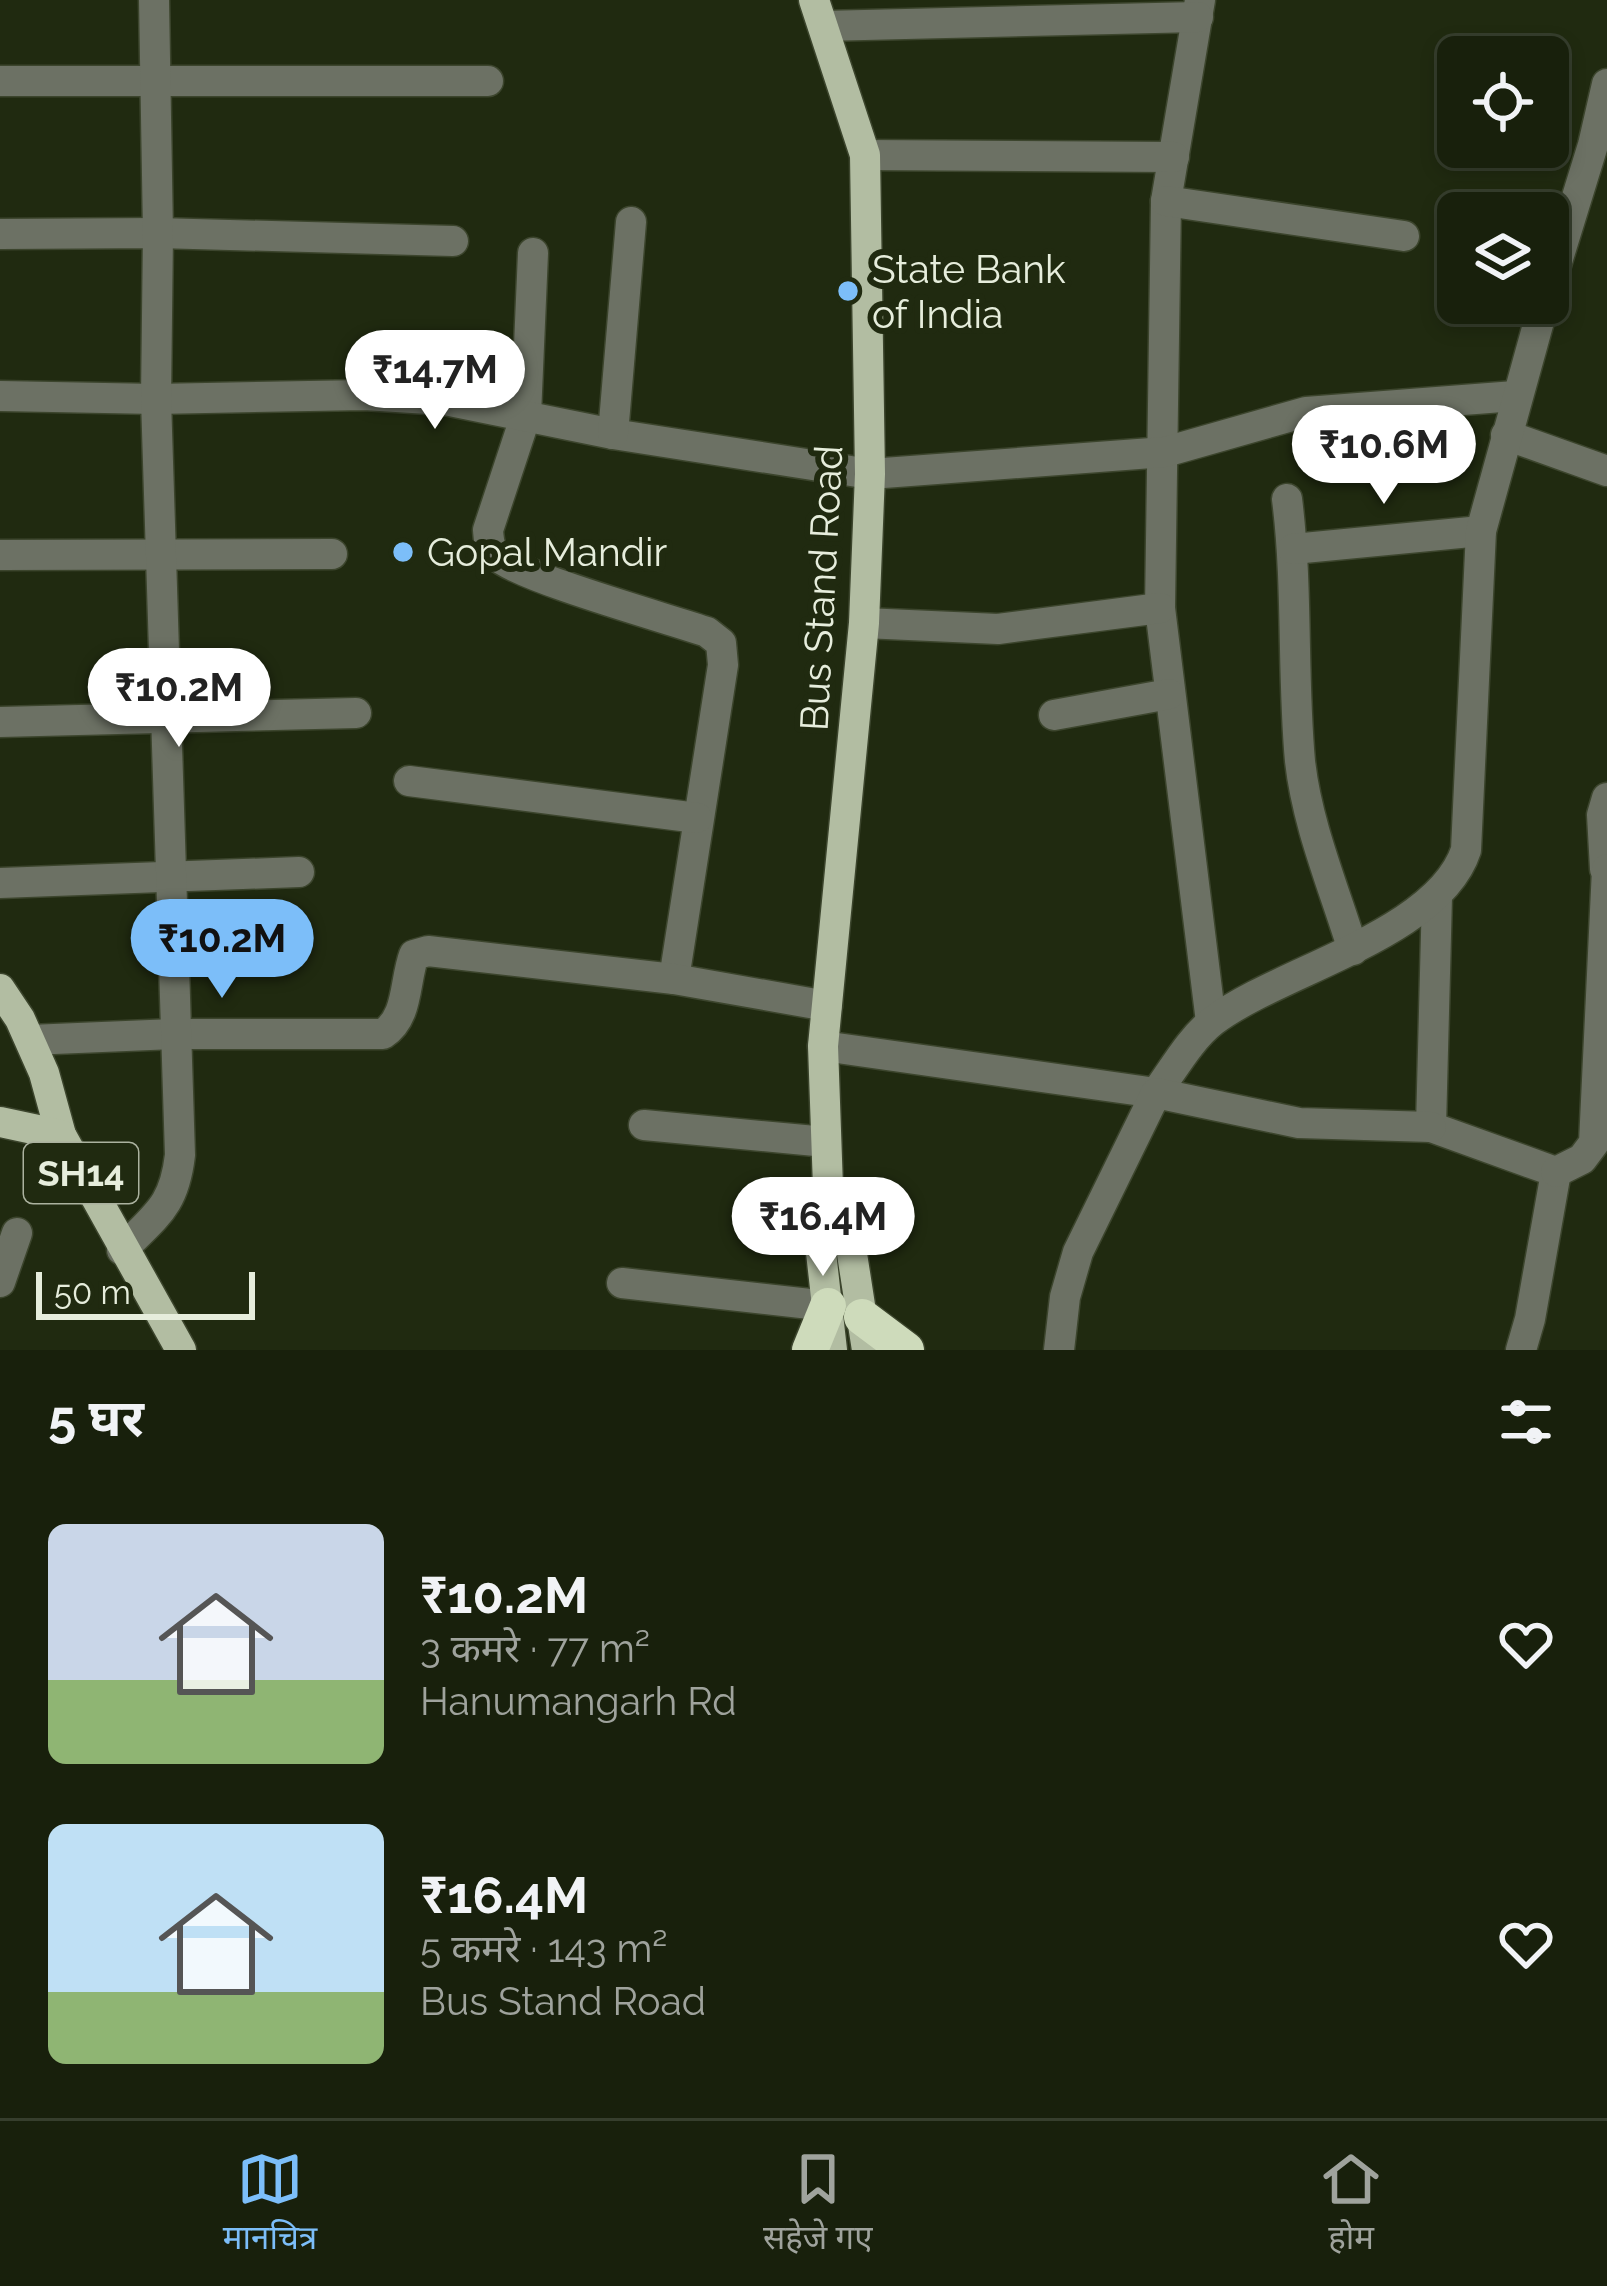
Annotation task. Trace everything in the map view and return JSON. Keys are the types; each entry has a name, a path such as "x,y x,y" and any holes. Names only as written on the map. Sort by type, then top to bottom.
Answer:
{"highway":[{"path":"810,1350 852,1324 906,1350"}],"main road":[{"name":"Bus Stand Road","path":"819,13 865,155 870,474 864,623 823,1046 828,1187 845,1209 852,1324 832,1350"},
{"name":"SH14","path":"0,988 44,1073 61,1135 181,1350"},
{"path":"0,1122 61,1135"}],"street":[{"path":"122,1250 164,1207 176,1186 180,1155 156,399 154,0"},
{"path":"819,13 1199,8 1166,201 1160,608 1211,1022"},
{"path":"0,81 488,81"},
{"path":"1569,234 1600,149 1607,84"},
{"path":"865,155 1174,157"},
{"path":"1166,201 1404,236"},
{"path":"613,434 631,223"},
{"path":"0,234 158,233 453,242"},
{"path":"533,253 526,415 488,530 490,547 501,560 707,632 721,643 723,665 674,980"},
{"path":"1059,1350 1065,1297 1078,1252 1156,1094 1211,1022 1353,950 1454,880 1466,850 1481,531 1537,324"},
{"path":"0,396 364,395 445,400 613,434 870,474 1165,452 1306,412 1515,396"},
{"path":"1506,435 1607,471"},
{"path":"1287,499 1294,549 1300,761 1308,805 1353,950"},
{"path":"1294,549 1481,531"},
{"path":"0,555 332,554"},
{"path":"864,623 998,629 1160,608"},
{"path":"1054,715 1169,694"},
{"path":"0,722 356,713"},
{"path":"409,782 697,818"},
{"path":"823,1046 1156,1094 1300,1123 1430,1126 1556,1172 1582,1159 1594,1143 1606,868 1602,815 1607,798"},
{"path":"0,884 298,872"},
{"path":"1430,1126 1436,896"},
{"path":"30,1040 383,1034 401,1015 414,955 428,951 674,980 827,1006"},
{"path":"644,1125 826,1142"},
{"path":"1521,1350 1556,1172"},
{"path":"0,1282 17,1233"},
{"path":"622,1283 852,1324"}],"place":[{"name":"State Bank of India","path":"848,291"},
{"name":"Gopal Mandir","path":"403,552"}]}
